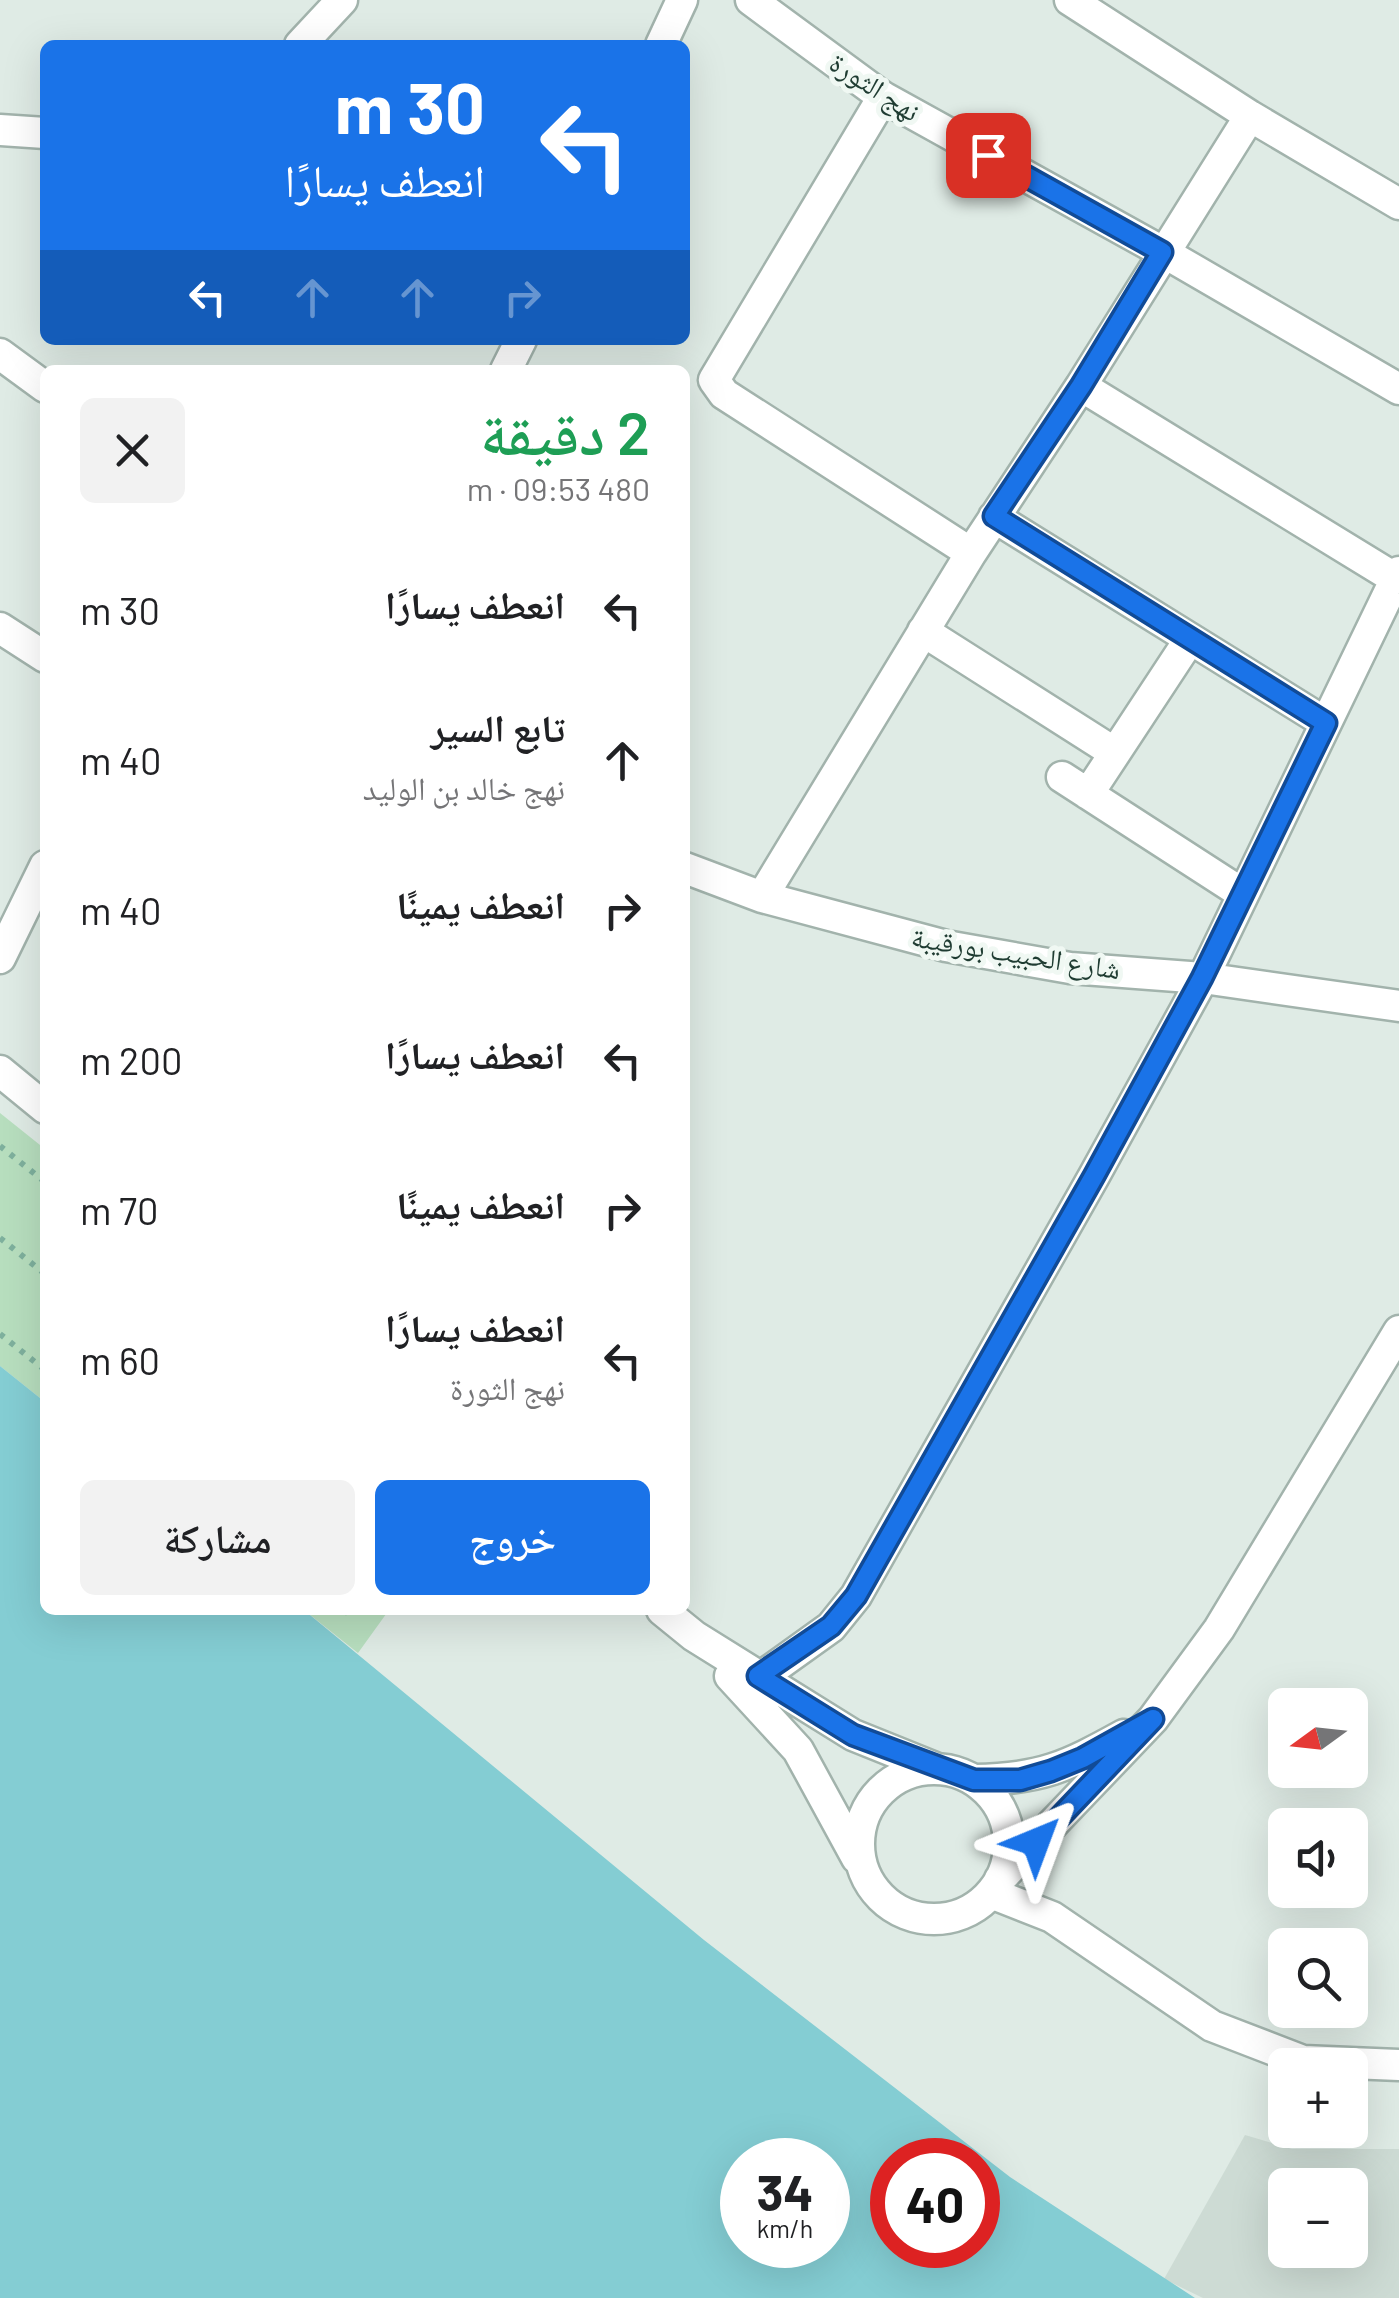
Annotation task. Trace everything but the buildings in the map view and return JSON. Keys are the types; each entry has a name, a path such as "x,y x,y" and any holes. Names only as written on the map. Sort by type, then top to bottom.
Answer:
{"street":[{"path":"305,40 342,0"},
{"path":"663,40 682,0"},
{"name":"نهج الثورة","path":"751,0 883,98 1399,389"},
{"path":"1070,0 1250,116 1399,204"},
{"path":"883,98 714,380 724,394 971,553"},
{"path":"762,897 994,516 1081,386 1250,116"},
{"path":"0,130 40,133"},
{"path":"0,354 40,383"},
{"path":"751,1683 831,1626 856,1596 1202,978 1397,575 1081,386"},
{"path":"994,516 1326,723"},
{"path":"0,628 40,654"},
{"path":"923,631 1115,753"},
{"path":"1088,794 1190,638"},
{"path":"1062,777 1243,894"},
{"name":"شارع الحبيب بورقيبة","path":"690,870 762,897 963,950 1070,968 1202,978 1399,1006"},
{"path":"0,958 40,876"},
{"name":"شارع الحبيب بورقيبة","path":"1356,1000 1399,1021"},
{"path":"0,1071 40,1104"},
{"path":"751,1683 798,1750 872,1888 888,1904 908,1915 930,1920 953,1917 974,1908 1153,1719 1218,1629 1399,1331"},
{"path":"668,1615 751,1683 853,1735 974,1780 991,1795 1003,1814 1009,1836 1008,1858 996,1886"},
{"path":"974,1780 1020,1780 1051,1771 1153,1719"},
{"path":"862,1868 858,1843 862,1820 873,1798 890,1782 912,1772 936,1768"},
{"path":"996,1886 1052,1917 1212,2026 1303,2061 1399,2065"}],"path":[{"path":"0,1146 40,1178"},
{"path":"0,1238 40,1270"},
{"path":"0,1334 40,1366"},
{"path":"350,1615 354,1618"}],"shaded area":[{"path":"1245,2135 1268,2142 1268,2148 1399,2149 1399,2298 1203,2298 1164,2279"}],"green space":[{"path":"0,1113 40,1145 40,1398 0,1366"},
{"path":"310,1615 385,1615 358,1653"}],"water":[{"path":"0,1366 40,1398 40,1615 310,1615 704,1940 960,2138 870,2138 870,2268 1000,2268 1000,2169 1195,2298 0,2298"}],"route":[{"path":"988,155 1162,252 1081,386 994,516 1326,723 1202,978 856,1596 831,1626 758,1676 853,1735 974,1780 1020,1780 1051,1771 1153,1719 1036,1842"}]}
